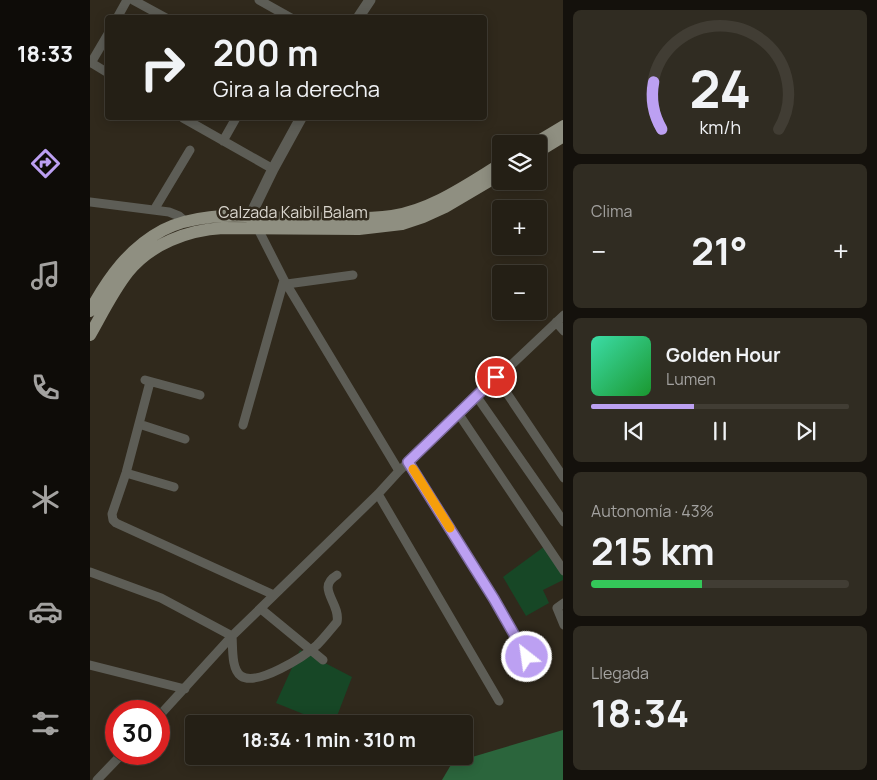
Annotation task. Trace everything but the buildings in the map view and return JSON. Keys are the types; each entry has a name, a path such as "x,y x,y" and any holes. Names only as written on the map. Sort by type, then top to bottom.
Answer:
{"main road":[{"path":"547,136 563,126"},
{"path":"547,146 563,136"},
{"name":"Calzada Kaibil Balam","path":"90,335 125,276 141,259 154,249 176,238 200,231 255,221 353,219 402,214 445,197 492,169"},
{"name":"Calzada Kaibil Balam","path":"90,311 106,283 137,248 163,230 186,222 211,218 359,229 402,224 423,218 492,179"}],"street":[{"path":"119,15 127,0"},
{"path":"133,0 160,15"},
{"path":"259,0 286,15"},
{"path":"360,15 370,0"},
{"path":"105,39 90,62 105,71"},
{"path":"186,120 272,169"},
{"path":"223,141 235,120"},
{"path":"300,120 272,169 254,208 255,221 286,282 399,471"},
{"path":"154,210 190,150"},
{"path":"90,202 175,214 186,222"},
{"path":"286,282 354,275"},
{"path":"243,425 286,282"},
{"path":"170,705 232,636 458,413 563,315"},
{"path":"556,322 563,331"},
{"path":"496,377 563,478"},
{"path":"200,395 148,381 126,473 112,514 113,520 274,595"},
{"path":"477,397 563,522"},
{"path":"458,413 563,571"},
{"path":"139,424 185,439"},
{"path":"408,462 494,599 536,671"},
{"path":"126,473 174,487"},
{"path":"378,494 499,701"},
{"path":"90,572 161,598 232,636"},
{"path":"232,636 234,665 242,677 262,677 283,667 316,646 337,622 337,611 330,596 328,584 329,579 337,574"},
{"path":"563,603 557,608 563,625"},
{"path":"261,609 323,660"},
{"path":"90,665 185,689"},
{"path":"97,780 111,765"}],"green space":[{"path":"545,546 563,573 563,580 543,590 549,603 526,616 503,577"},
{"path":"300,650 352,677 337,715 306,715 276,703"},
{"path":"563,730 563,780 442,780 451,765 473,765 473,757"}],"slow traffic":[{"path":"413,469 450,528"}],"route":[{"path":"496,377 408,462 494,599 527,657"}]}
